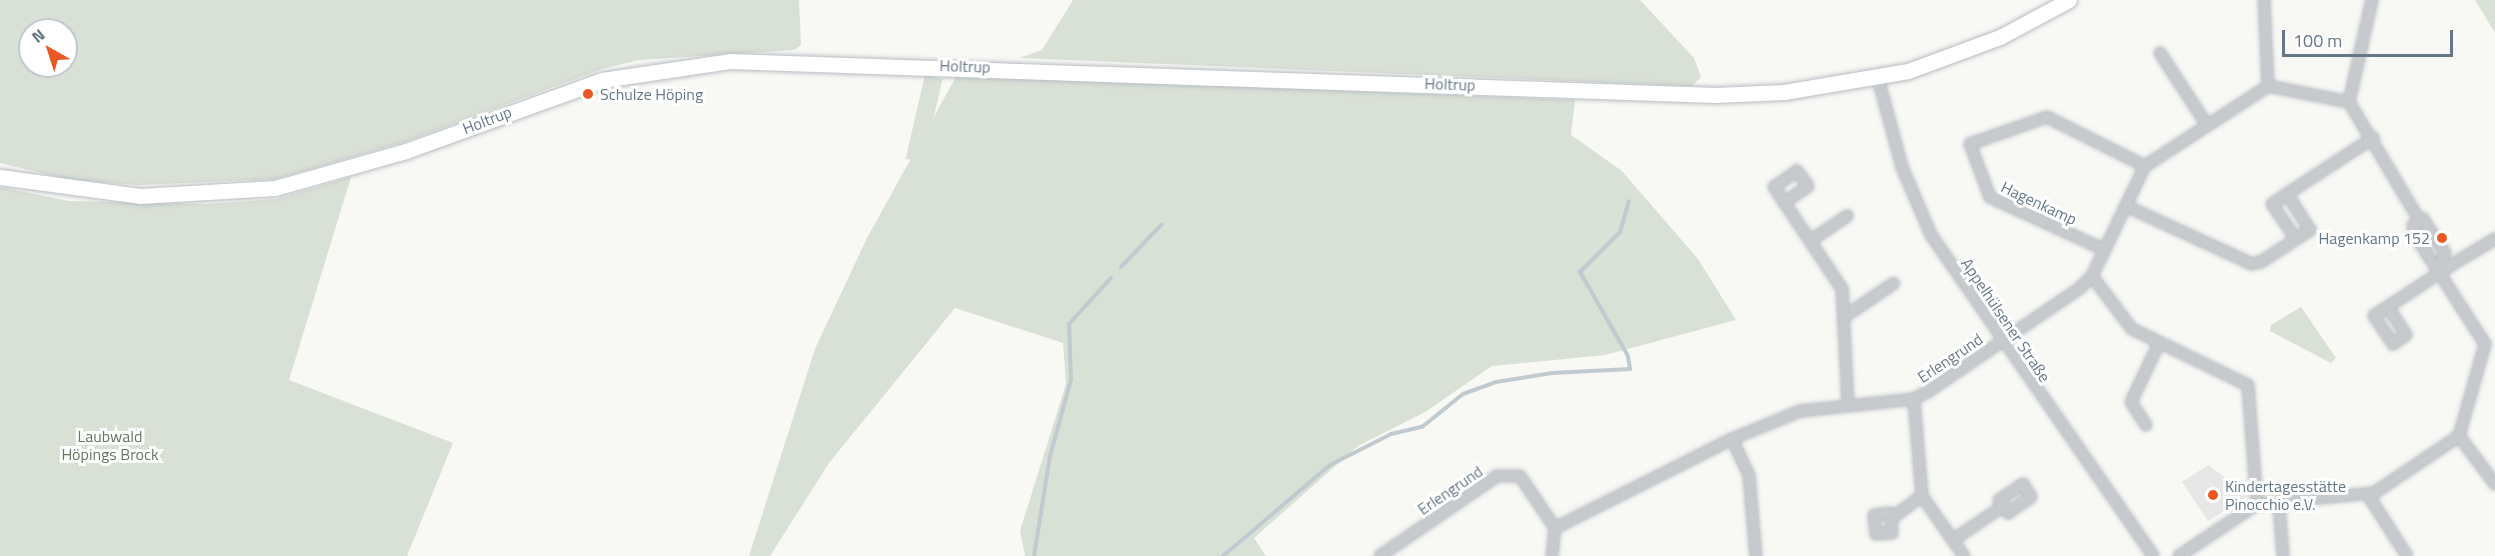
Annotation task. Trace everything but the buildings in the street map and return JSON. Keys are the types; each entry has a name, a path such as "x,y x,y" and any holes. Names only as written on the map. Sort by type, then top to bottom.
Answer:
{"main road":[{"name":"Holtrup","path":"0,177 70,190 140,196 275,188 406,151 602,80 730,60 1715,95 1827,88 1878,78 1980,46 2069,0"}],"street":[{"path":"2264,0 2268,86"},
{"path":"2349,102 2372,0"},
{"path":"2160,53 2207,125"},
{"name":"Appelhülsener Straße","path":"1878,78 1921,214 2002,341 2154,556"},
{"path":"2002,341 2092,276 2145,166 2268,86 2349,102 2373,138 2420,221 2445,253 2440,269"},
{"name":"Hagenkamp","path":"2105,250 1990,197 1970,144 2047,117 2145,166"},
{"path":"2296,239 2272,204 2373,138"},
{"path":"2126,206 2252,264 2310,230 2287,194"},
{"path":"1784,202 1842,289 1848,402"},
{"path":"1810,241 1847,216"},
{"path":"2179,556 2257,504 2368,495 2459,435 2490,345 2415,235 2413,225 2420,221"},
{"path":"2388,307 2440,269 2495,239"},
{"path":"2092,276 2132,329 2248,385 2257,504"},
{"path":"1844,317 1894,283"},
{"name":"Erlengrund","path":"1380,556 1497,476 1520,476 1555,528 1732,439 1800,411 1848,402 1914,399 2002,341"},
{"path":"2146,425 2131,402 2159,343"},
{"name":"Erlengrund","path":"1914,399 1922,496"},
{"path":"2459,435 2495,484"},
{"path":"1732,439 1749,475 1756,556"},
{"path":"2368,495 2407,556"},
{"path":"1891,519 1922,496 1964,556"},
{"path":"2279,503 2283,556"},
{"path":"1953,540 2003,506"},
{"path":"1552,556 1555,528"}],"shaded area":[{"path":"2208,465 2250,495 2208,521 2182,482"}],"green space":[{"path":"0,0 799,0 801,45 794,50 639,60 602,69 405,142 275,179 139,185 71,180 0,163"},
{"path":"1073,0 1640,0 1694,58 1701,77 1692,86 1019,58 1042,50"},
{"path":"2475,0 2495,0 2495,33"},
{"path":"925,75 943,79 923,163 906,159"},
{"path":"957,75 1575,100 1571,135 1622,171 1698,259 1736,320 1605,355 1492,366 1425,412 1358,446 1254,538 1266,556 1025,556 1020,531 1066,384 1063,343 955,308 829,463 770,556 749,556 815,349 866,240"},
{"name":"Laubwald Höpings Brock","path":"351,177 289,380 453,443 407,556 0,556 0,187 69,201 206,204 276,199"},
{"path":"2301,307 2336,358 2331,363 2270,331 2271,325"}],"waterway":[{"path":"1223,556 1330,465 1391,434 1422,427 1463,394 1496,382 1552,373 1630,369 1628,356 1580,272 1620,232 1629,201"},
{"path":"1121,267 1162,224"},
{"path":"1034,556 1050,456 1071,380 1069,324 1111,278"}],"place":[{"name":"Schulze Höping","path":"588,94"},
{"name":"Hagenkamp 152","path":"2442,238"},
{"name":"Kindertagesstätte Pinocchio e.V.","path":"2213,495"}]}
